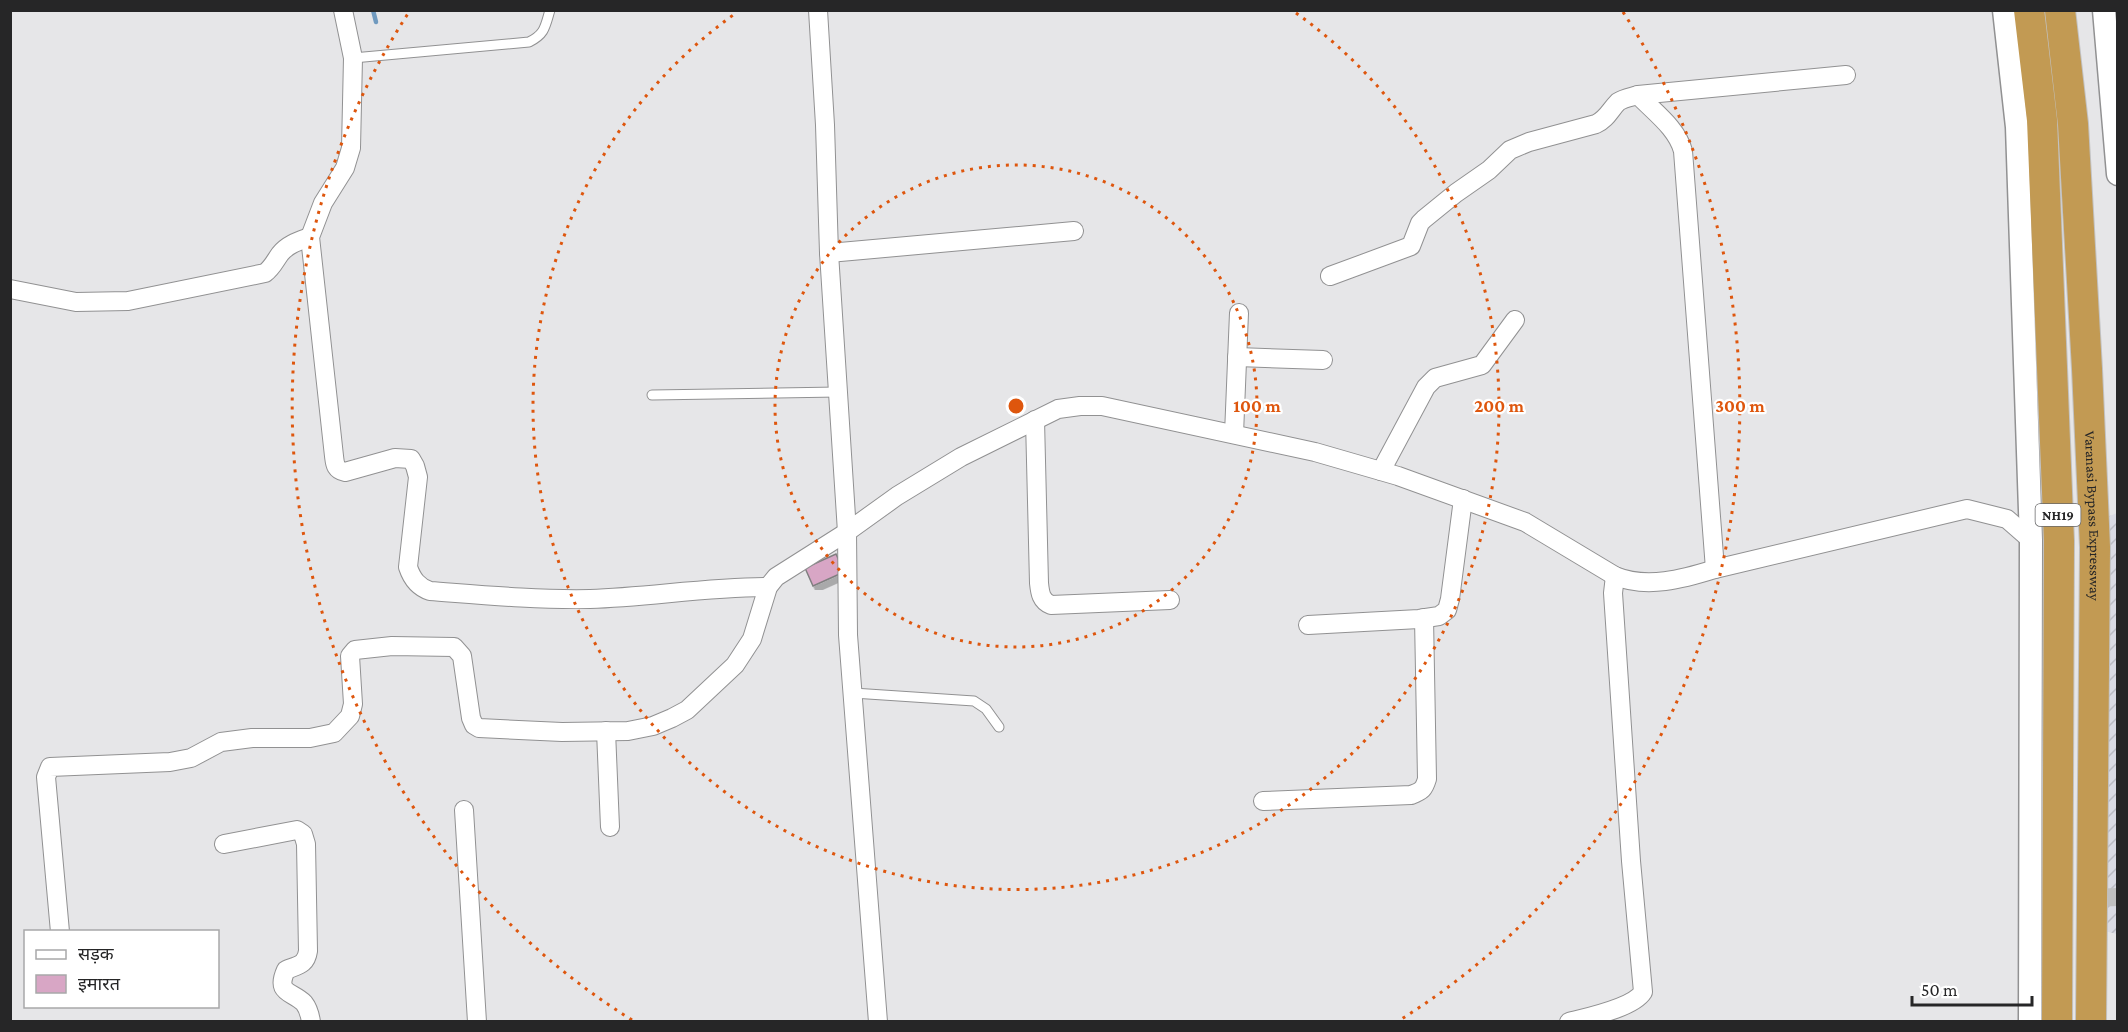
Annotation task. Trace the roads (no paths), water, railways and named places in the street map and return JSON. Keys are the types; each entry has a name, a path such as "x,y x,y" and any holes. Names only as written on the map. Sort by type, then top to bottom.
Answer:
{"highway":[{"name":"NH19","path":"2029,10 2042,120 2059,541 2056,1022"},
{"name":"Varanasi Bypass Expressway","path":"2060,10 2073,124 2095,548 2091,1022"}],"street":[{"path":"343,10 353,58 351,148 345,168 323,203 310,237 335,466 339,471 345,472 395,458 411,459 418,477 408,567 411,576 421,588 430,591 537,598 635,597 727,587 768,587"},
{"path":"818,10 825,124 829,253 847,532 848,635 878,1022"},
{"path":"2004,10 2017,127 2031,540 2039,899 2030,1022"},
{"path":"2104,10 2118,174"},
{"path":"1330,276 1411,246 1420,223 1424,219 1489,170 1509,150 1528,142 1596,124 1603,121 1618,103 1638,95 1846,75"},
{"path":"1638,95 1681,141 1683,151 1715,569"},
{"path":"829,253 1074,231"},
{"path":"10,289 76,302 128,301 265,273 288,246 310,237"},
{"path":"1234,434 1239,314"},
{"path":"1381,471 1426,387 1435,378 1482,365 1515,320"},
{"path":"1237,357 1323,360"},
{"path":"60,930 45,777 50,767 170,762 191,758 221,742 252,738 310,738 334,733 350,716 353,704 350,656 355,650 393,646 454,647 462,656 471,718 474,725 479,728 562,732 628,731 653,726 687,710 735,665 752,639 768,587 790,566 847,532 897,496 961,457 1058,409 1102,406 1315,452 1381,471 1525,522 1615,576 1642,583 1687,578 1715,569 1967,508 2007,519 2031,540"},
{"path":"1035,420 1041,597 1051,605 1170,600"},
{"path":"1308,625 1424,618 1438,616 1447,610 1463,499"},
{"path":"1569,1022 1608,1011 1638,999 1642,992 1614,616 1615,576"},
{"path":"1263,801 1412,795 1425,788 1427,779 1424,618"},
{"path":"606,731 610,827"},
{"path":"464,810 477,1022"},
{"path":"224,844 297,830 303,834 306,844 308,951 303,964 286,970 283,985 286,993 303,1002 307,1007 311,1022"}],"lane":[{"path":"353,58 529,42 539,37 550,10"},
{"path":"652,395 838,392"},
{"path":"853,693 974,701 986,708 999,727"}],"waterway":[{"path":"373,10 376,22"}],"tunnel":[{"path":"2050,899 2118,897"}]}
